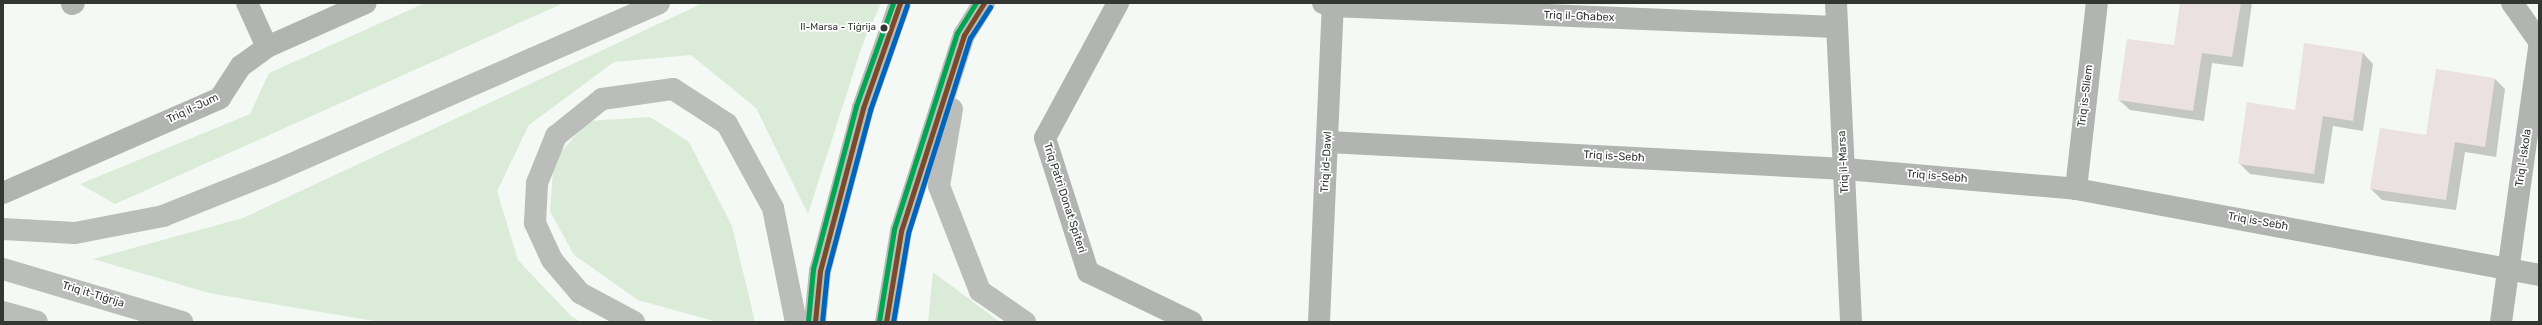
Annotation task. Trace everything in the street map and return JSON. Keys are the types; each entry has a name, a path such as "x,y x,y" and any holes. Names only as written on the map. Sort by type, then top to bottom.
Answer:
{"highway":[{"path":"3,229 75,233 163,216 273,172 659,3"},
{"path":"815,322 820,271 863,108 900,3"},
{"path":"886,322 901,231 964,35 984,3"},
{"path":"964,35 939,186 980,291 1025,322"},
{"path":"634,322 580,293 552,260 535,223 536,183 556,136 602,99 674,89 727,124 773,208 796,322"},
{"name":"Triq it-Tiġrija","path":"3,269 182,322"},
{"path":"3,312 37,322"}],"street":[{"path":"247,3 267,47"},
{"name":"Triq il-Jum","path":"3,193 220,98 241,66 267,47 366,3"},
{"name":"Triq Patri Donat Spiteri","path":"1118,3 1045,138 1088,272 1192,322"},
{"name":"Triq il-Marsa","path":"1836,3 1835,27 1845,169 1852,322"},
{"name":"Triq is-Sliem","path":"2076,189 2097,3"},
{"path":"2512,3 2539,41"},
{"name":"Triq il-Għabex","path":"1329,4 1835,27"},
{"name":"Triq id-Dawl","path":"1319,322 1328,142 1329,4"},
{"name":"Triq l-Iskola","path":"2501,322 2510,269 2539,48"},
{"name":"Triq is-Sebħ","path":"1328,142 1845,169 2076,189 2539,275"}],"green space":[{"path":"425,3 564,3 115,204 80,184 250,114 269,73"},
{"path":"703,3 881,3 862,46 808,214 756,108 691,55 614,62 529,125 497,191 518,260 571,316 581,322 380,322 209,293 93,259 243,218"},
{"path":"650,117 689,142 732,226 755,322 717,322 638,300 574,255 550,211 554,160 588,121"},
{"path":"933,272 1000,322 928,322"}],"building":[{"path":"2180,3 2241,3 2232,57 2202,53 2193,111 2118,100 2127,39 2174,45"},
{"path":"2304,43 2363,52 2353,121 2323,116 2314,174 2238,164 2247,102 2295,110"},
{"path":"2436,69 2495,78 2485,147 2455,142 2446,200 2370,189 2380,128 2426,135"}],"transit line":[{"path":"808,321 813,269 856,106 893,3"},
{"path":"815,322 820,271 863,108 900,3"},
{"path":"879,321 894,229 957,33 976,3"},
{"path":"886,322 901,231 964,35 984,3"},
{"path":"822,322 827,272 870,110 907,5"},
{"path":"893,322 908,233 970,38 990,7"}],"place":[{"name":"Il-Marsa - Tiġrija","path":"884,28"}]}
